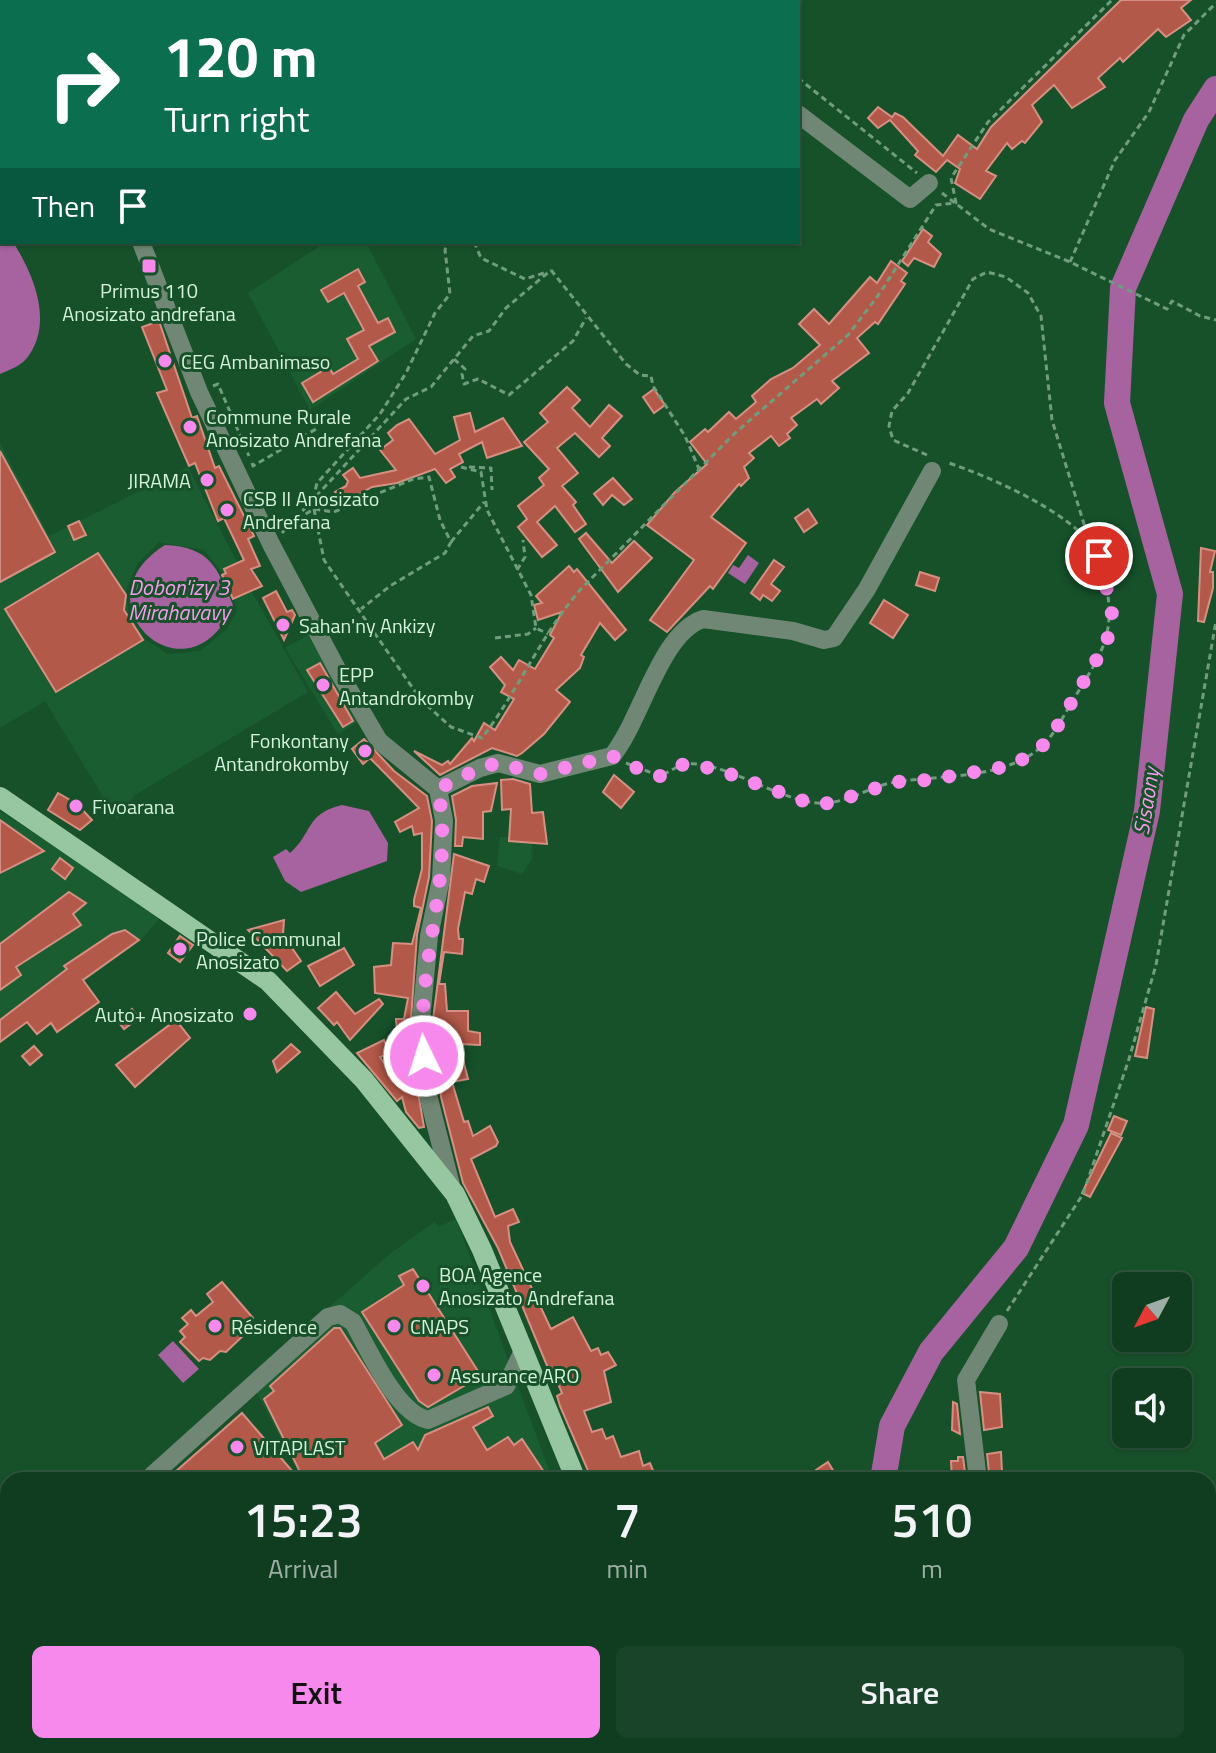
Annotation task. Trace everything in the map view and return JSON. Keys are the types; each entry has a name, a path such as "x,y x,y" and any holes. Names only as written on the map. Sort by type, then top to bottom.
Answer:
{"main road":[{"path":"0,797 268,981 364,1080 453,1192 482,1250 573,1472"}],"street":[{"path":"800,116 910,199 929,183"},
{"path":"142,244 199,392 271,544 374,734 387,750 438,789 444,820 441,879 429,936 421,1020 429,1099 453,1192"},
{"path":"438,789 480,768 498,763 540,774 612,756 672,645 691,623 703,619 793,631 824,640 834,638 867,589 937,463"},
{"path":"156,1472 328,1317 340,1314 353,1322 403,1406 417,1417 428,1420 506,1386 522,1353"},
{"path":"977,1472 966,1380 999,1324"}],"path":[{"path":"956,203 951,178 988,122 1112,0"},
{"path":"1070,262 1115,160 1149,112 1184,35 1216,3"},
{"path":"800,80 989,229 1070,262 1167,309 1172,301 1200,316 1216,320"},
{"path":"314,509 324,560 361,609 421,700 451,727 482,738 507,705 548,634 580,590 699,469 848,335 880,293 936,205 956,203"},
{"path":"312,502 317,483 380,414 406,373 435,313 450,294 446,244"},
{"path":"475,244 481,258 525,279 551,270"},
{"path":"551,270 586,318 626,364 640,375 651,376 653,386 685,436 699,469"},
{"path":"271,544 406,399 431,387 473,336 489,331 506,308 551,270"},
{"path":"612,756 660,776 684,764 716,769 812,804 831,803 895,782 928,780 1010,766 1034,753 1050,739 1107,642 1112,612 1099,556 1088,537 1052,420 1041,316 1028,293 1006,277 987,272 973,279 908,393 892,411 889,426 893,440 937,463 974,472 1054,514 1088,537"},
{"path":"454,359 465,369 464,384 478,379 509,395 573,341 586,318"},
{"path":"199,392 218,384 253,466 316,429 311,419"},
{"path":"492,490 491,468 461,467 481,472 485,501 531,595 536,628"},
{"path":"290,522 314,509 334,512 424,475 429,477 440,520 451,542"},
{"path":"361,609 390,586 445,553 485,501"},
{"path":"517,570 525,557 523,540"},
{"path":"999,1324 1083,1194 1129,1059 1156,965 1216,621"},
{"path":"536,628 548,634"},
{"path":"495,638 528,634 536,628"}],"shaded area":[{"path":"323,244 367,244 416,339 310,410 248,293"},
{"path":"0,443 49,536 188,467 239,566 223,574 204,550 159,542 138,563 126,590 129,614 146,640 168,654 200,651 227,629 237,611 234,600 252,592 308,692 135,795 117,820 45,701 0,728"},
{"name":"EPP Antandrokomby","path":"308,635 359,721 338,734 285,648"},
{"path":"0,811 161,916 141,940 0,1043"},
{"path":"500,837 532,837 532,859 522,874 497,866"},
{"path":"456,1219 550,1472 303,1472 290,1456 249,1378 392,1252 435,1222 438,1227"}],"water":[{"path":"0,244 14,244 34,284 40,315 39,330 27,358 0,374"},
{"name":"Dobon'izy 3 Mirahavavy","path":"165,545 192,550 210,562 233,605 214,635 191,648 168,647 148,636 134,617 130,593 139,568"},
{"path":"748,555 759,563 745,584 728,573 733,565 739,568"},
{"path":"342,805 369,811 388,843 387,861 301,892 285,881 273,857 286,849 290,853 315,819"},
{"path":"173,1341 199,1369 183,1383 158,1355"}],"building":[{"path":"1121,0 1191,0 1181,8 1191,20 1166,37 1158,29 1123,62 1120,58 1098,78 1105,87 1072,108 1054,85 1032,105 1042,122 1025,143 1022,141 1012,149 1007,143 986,171 996,176 980,199 955,183 960,169 947,160 936,172 915,155 918,151 890,120 878,128 868,118 878,107 892,117 895,113 903,117 943,156 958,135 977,149 991,127"},
{"path":"923,229 932,236 928,242 941,254 934,267 914,258 908,266 902,261"},
{"path":"891,261 907,273 901,281 905,284 878,324 875,322 857,338 869,353 832,381 839,388 821,404 817,399 791,418 797,425 787,434 790,438 779,446 771,436 749,453 754,458 744,467 749,478 741,486 739,484 711,517 746,543 713,589 710,586 667,632 650,620 694,560 647,525 675,492 707,464 690,442 705,429 708,432 729,412 736,419 756,402 752,396 771,379 793,368 820,345 799,324 814,309 829,324 870,277 877,283"},
{"path":"358,269 365,282 358,286 378,323 388,318 395,332 369,346 378,361 313,402 302,383 329,367 333,374 358,359 347,339 364,330 344,293 328,302 321,290"},
{"path":"159,321 192,418 197,416 215,468 219,466 254,536 248,539 260,566 251,569 262,586 233,599 222,575 226,573 224,569 244,560 224,518 218,521 195,463 189,466 157,393 167,390 142,327"},
{"path":"567,387 580,400 572,408 590,427 609,405 622,416 602,438 610,446 599,457 575,433 557,448 578,473 562,486 576,502 573,505 586,524 575,532 555,506 537,522 557,545 542,557 518,527 527,519 518,506 544,485 539,478 549,469 524,442 548,422 540,413"},
{"path":"654,389 665,405 654,413 643,397"},
{"path":"470,413 475,432 503,418 522,446 487,458 482,442 459,454 463,462 450,469 455,477 446,483 435,469 397,483 372,487 342,504 335,492 346,486 348,481 343,475 353,468 360,478 396,470 380,450 393,440 388,433 397,425 409,419 435,454 460,440 454,417"},
{"path":"0,451 55,552 0,582"},
{"path":"613,478 632,499 624,505 612,495 603,505 594,494"},
{"path":"808,509 817,523 804,532 795,518"},
{"path":"79,521 86,535 74,540 68,526"},
{"path":"586,533 612,563 634,541 652,558 618,592 579,539"},
{"path":"1201,548 1215,551 1210,572 1213,572 1213,588 1204,622 1198,621"},
{"path":"98,553 126,595 124,610 143,640 56,692 5,609"},
{"path":"774,560 784,567 771,584 780,591 772,601 763,595 760,600 751,593"},
{"path":"569,566 574,572 577,569 626,630 615,640 600,623 581,655 584,657 580,668 556,690 570,702 544,734 522,753 517,756 492,748 440,775 414,751 442,765 448,761 450,764 472,738 474,741 484,723 495,730 514,699 501,692 505,685 490,667 501,657 513,670 519,660 535,669 554,638 550,635 562,612 538,620 534,605 542,603 536,596"},
{"path":"920,572 939,578 935,591 916,585"},
{"path":"276,591 287,612 292,610 295,615 284,640 263,598"},
{"path":"884,600 908,615 893,638 870,623"},
{"path":"320,663 353,721 343,727 307,670"},
{"path":"364,739 394,771 427,796 432,821 429,877 417,935 410,1034 397,1034 396,1019 404,1019 408,998 375,993 374,967 391,965 393,943 412,944 421,908 414,906 414,900 422,869 422,833 414,835 412,826 400,832 395,822 419,808 370,758 363,764 352,749"},
{"path":"614,775 634,792 621,808 603,792"},
{"path":"513,779 530,784 532,813 543,812 547,844 509,841 511,809 502,810 501,780"},
{"path":"497,783 491,811 483,812 483,839 463,837 462,846 455,846 456,820 452,796 472,786"},
{"path":"58,793 77,804 92,820 80,830 48,810"},
{"path":"0,820 44,851 0,873"},
{"path":"454,854 489,866 484,882 476,879 472,894 465,892 458,929 459,939 463,939 462,954 444,952 439,984 445,984 447,1011 468,1011 468,1031 480,1033 480,1045 459,1044 468,1079 452,1082 464,1122 468,1121 473,1136 490,1126 498,1142 471,1159 495,1217 513,1209 519,1222 508,1226 510,1242 551,1329 573,1317 591,1351 598,1348 601,1355 608,1352 616,1365 604,1371 611,1402 584,1411 592,1432 602,1429 606,1439 613,1436 621,1457 639,1451 643,1466 650,1463 654,1472 589,1472 560,1406 557,1396 562,1393 551,1367 548,1368 498,1248 463,1183 441,1097 433,1020"},
{"path":"60,858 73,868 65,879 52,869"},
{"path":"69,892 86,903 73,914 81,925 16,967 21,975 0,990 0,944"},
{"path":"284,920 283,935 301,961 287,971 248,930"},
{"path":"125,930 139,940 83,980 99,1002 57,1032 51,1023 37,1034 27,1022 0,1042 0,1020 67,969 64,966 112,934"},
{"name":"Police Communal Anosizato","path":"180,936 193,945 180,962 168,953"},
{"path":"344,948 354,965 320,986 308,966"},
{"path":"336,992 355,1014 379,999 383,1004 350,1040 337,1022 334,1025 318,1008"},
{"path":"1146,1007 1154,1009 1147,1058 1135,1056"},
{"path":"132,1009 139,1018 124,1029 117,1020"},
{"path":"176,1020 190,1038 135,1087 116,1065"},
{"path":"384,1040 389,1054 380,1057 394,1077 414,1069 424,1127 419,1128 406,1112 402,1097 397,1101 357,1053"},
{"path":"291,1044 300,1052 277,1072 273,1061"},
{"path":"34,1046 42,1055 30,1065 22,1056"},
{"path":"1114,1116 1127,1121 1121,1135 1108,1130"},
{"path":"1111,1133 1122,1138 1090,1197 1082,1193"},
{"path":"413,1269 481,1376 428,1407 419,1401 362,1312 404,1285 399,1276"},
{"name":"Résidence","path":"222,1282 253,1318 243,1328 247,1332 226,1352 220,1351 210,1360 203,1358 199,1361 180,1342 185,1337 180,1331 188,1324 182,1318 191,1310 196,1316 213,1302 207,1294"},
{"path":"334,1328 340,1328 402,1425 375,1443 384,1459 413,1442 418,1450 425,1435 488,1407 493,1416 473,1427 487,1450 508,1437 514,1445 522,1439 544,1472 300,1472 264,1399 274,1391 270,1386"},
{"path":"980,1392 1000,1394 1002,1427 984,1430"},
{"path":"953,1402 957,1404 960,1434 952,1430"},
{"name":"VITAPLAST","path":"242,1413 293,1472 175,1472"},
{"path":"1001,1452 1002,1472 989,1472 987,1454"},
{"path":"958,1457 963,1457 965,1472 952,1472 951,1461 958,1461"},
{"path":"828,1462 834,1472 813,1472"}],"waterway":[{"name":"Sisaony","path":"884,1472 892,1426 931,1352 1016,1248 1076,1125 1147,811 1170,594 1117,403 1123,288 1196,120 1216,89"}],"place":[{"name":"Primus 110 Anosizato andrefana","path":"149,266"},
{"name":"CEG Ambanimaso","path":"165,361"},
{"name":"Commune Rurale Anosizato Andrefana","path":"190,427"},
{"name":"JIRAMA","path":"207,480"},
{"name":"CSB II Anosizato Andrefana","path":"227,510"},
{"name":"Sahan'ny Ankizy","path":"283,625"},
{"name":"EPP Antandrokomby","path":"323,685"},
{"name":"Fonkontany Antandrokomby","path":"365,751"},
{"name":"Fivoarana","path":"76,806"},
{"name":"Police Communal Anosizato","path":"180,949"},
{"name":"Auto+ Anosizato","path":"250,1014"},
{"name":"BOA Agence Anosizato Andrefana","path":"423,1286"},
{"name":"Résidence","path":"215,1326"},
{"name":"CNAPS","path":"394,1326"},
{"name":"Assurance ARO","path":"434,1375"},
{"name":"VITAPLAST","path":"237,1447"}],"route":[{"path":"424,1056 421,1020 429,936 441,879 444,820 438,789 480,768 498,763 540,774 612,756 660,776 684,764 716,769 812,804 831,803 895,782 928,780 1010,766 1034,753 1050,739 1107,642 1112,612 1099,556"}]}
